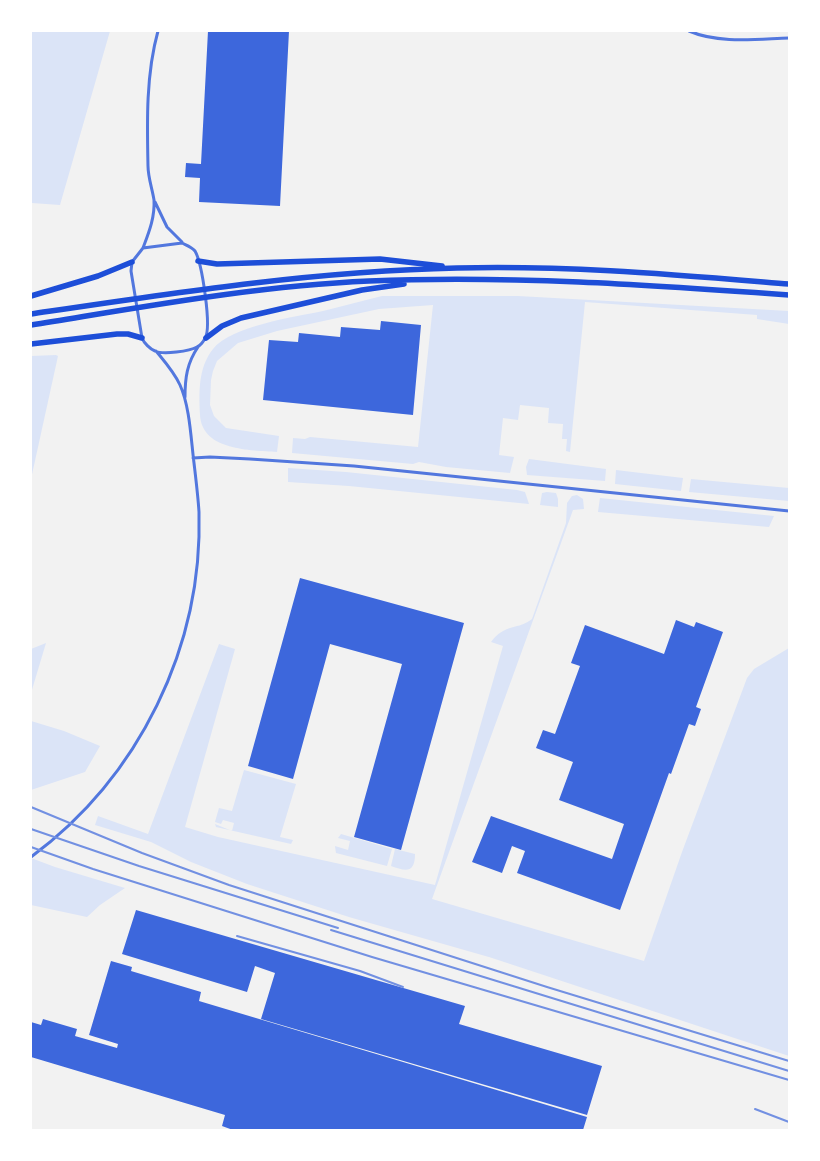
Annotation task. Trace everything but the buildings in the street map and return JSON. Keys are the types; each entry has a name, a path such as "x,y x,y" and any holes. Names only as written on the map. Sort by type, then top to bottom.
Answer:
{"highway":[{"path":"198,261 217,264 380,258 454,268"},
{"path":"31,296 98,276 132,262"},
{"path":"31,314 261,281 366,272 454,268 523,267 789,283"},
{"path":"31,325 250,292 368,281 506,279 585,282 789,296"},
{"path":"206,338 222,326 241,318 362,290 437,280"},
{"path":"31,344 117,334 128,334 142,338"}],"street":[{"path":"158,31 149,86 148,169 154,200 167,227 182,243 195,251 201,270 208,315 209,330 206,338 191,357 187,370 185,403"},
{"path":"689,31 717,39 789,38"},
{"path":"31,857 85,810 116,772 143,732 169,679 182,643 193,594 198,551 199,513 185,403 180,385 168,365 142,338 132,280 132,262 143,248 152,224 154,200"},
{"path":"143,248 182,243"},
{"path":"156,351 164,353 198,347"},
{"path":"193,458 210,457 354,466 789,510"}],"shaded area":[{"path":"31,31 110,31 60,205 32,203 31,206"},
{"path":"382,296 518,296 789,311 789,324 757,319 757,315 585,302 570,452 566,451 567,439 562,439 563,424 548,423 549,408 520,405 518,420 503,418 499,455 514,457 510,473 446,467 419,462 413,464 292,453 293,438 305,439 310,437 418,447 433,305 379,309 277,331 238,343 217,361 211,380 210,405 214,416 226,428 279,436 277,452 242,449 218,442 209,436 203,427 200,415 200,380 208,356 222,341 248,328"},
{"path":"31,356 58,356 31,479"},
{"path":"529,459 606,469 605,481 527,475 526,467"},
{"path":"288,468 346,472 517,490 525,492 529,504 349,486 288,482"},
{"path":"616,470 683,478 681,491 615,484"},
{"path":"691,479 789,488 789,501 689,492"},
{"path":"542,493 556,493 558,507 540,505"},
{"path":"577,495 583,499 584,509 573,510 432,899 644,961 682,852 747,678 754,669 789,648 789,1056 489,957 349,917 247,884 191,862 151,842 95,825 98,816 148,834 219,644 235,649 185,827 218,837 435,885 503,646 491,642 501,632 522,625 532,619 566,523 567,503 572,496"},
{"path":"600,498 774,516 769,527 598,512"},
{"path":"46,643 31,693 31,649"},
{"path":"31,721 64,731 100,746 85,772 31,790"},
{"path":"244,770 296,784 280,837 293,840 291,844 232,831 234,823 223,820 221,824 215,822 219,808 232,811"},
{"path":"215,824 230,830 216,827"},
{"path":"341,834 392,849 387,866 336,853 335,846 348,850 350,841 338,838"},
{"path":"395,849 415,854 415,860 411,868 405,870 391,866"},
{"path":"31,858 125,888 100,905 87,917 31,905"}],"railway":[{"path":"31,807 142,853 229,885 547,987 789,1061"},
{"path":"31,829 139,866 338,928"},
{"path":"31,847 93,869 372,957 789,1080"},
{"path":"331,930 789,1071"},
{"path":"237,936 360,971 403,987"},
{"path":"755,1109 789,1122"}]}
